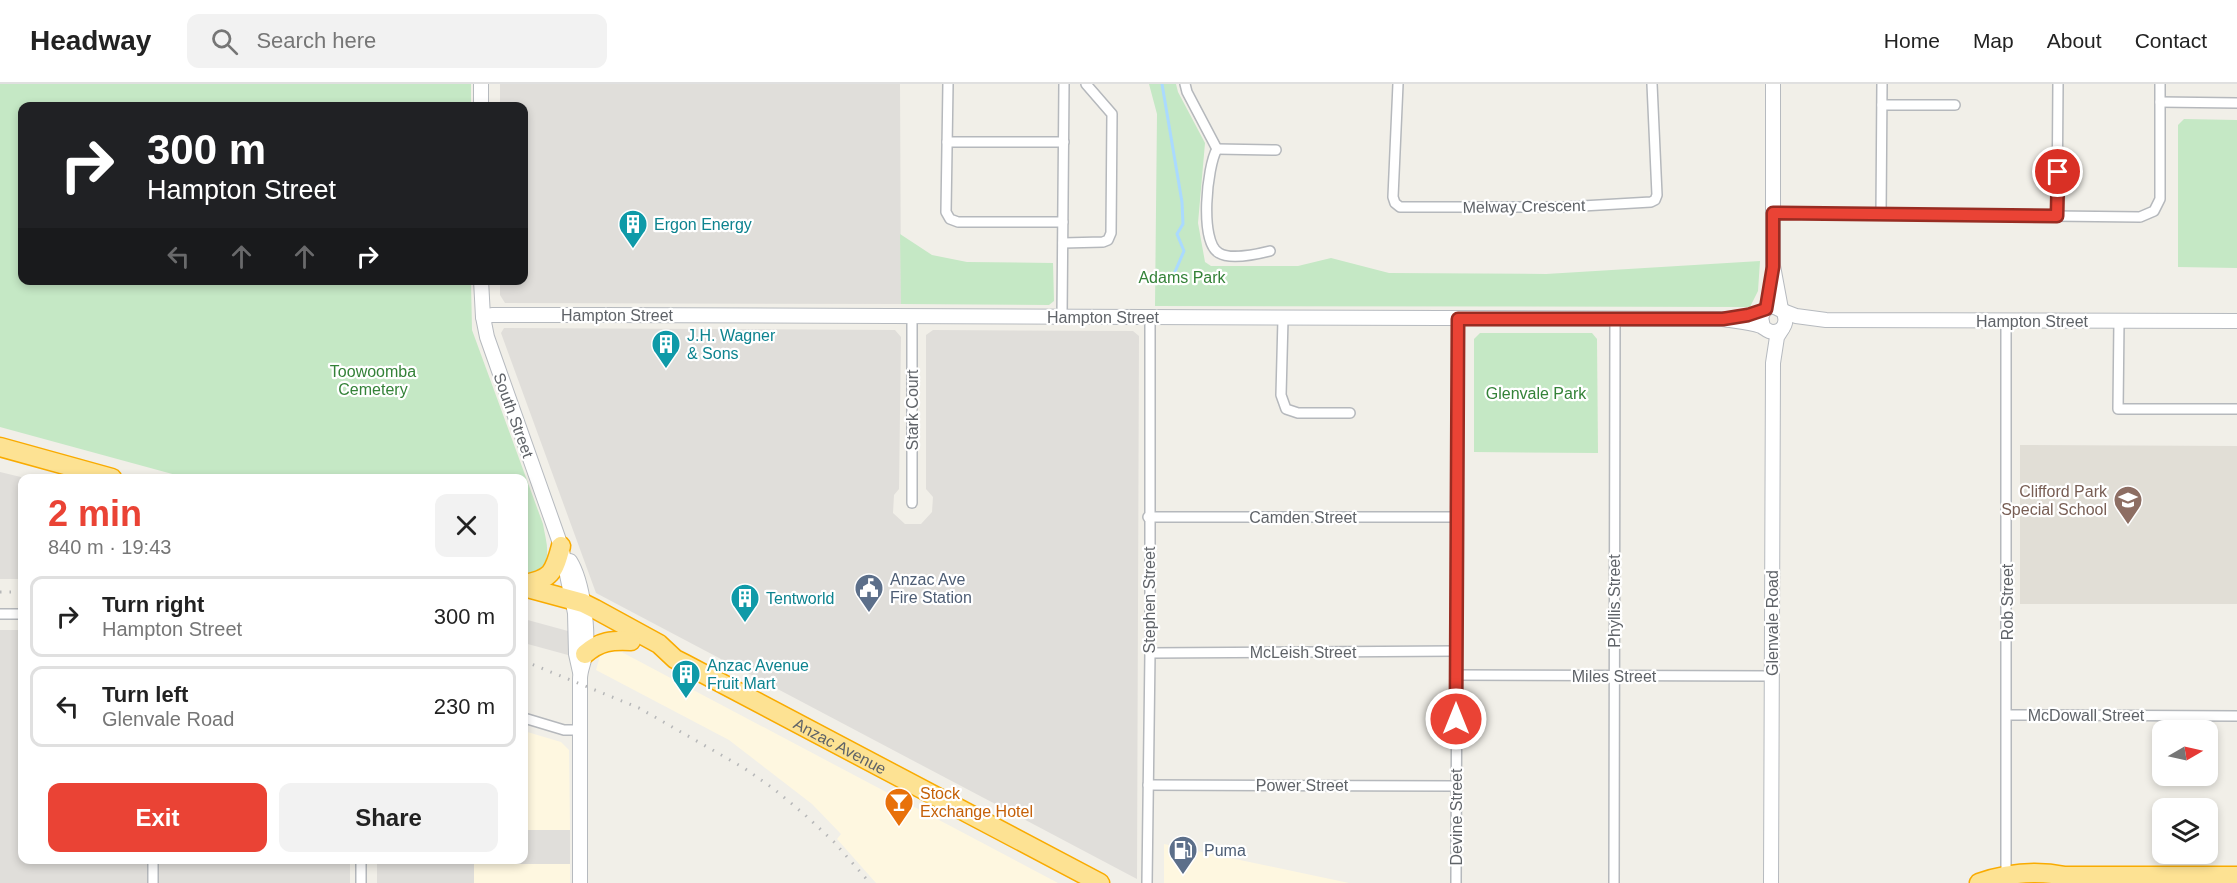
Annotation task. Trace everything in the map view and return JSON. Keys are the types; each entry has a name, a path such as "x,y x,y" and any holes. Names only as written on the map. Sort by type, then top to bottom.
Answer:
{"highway":[{"path":"0,447 98,474"},
{"path":"528,585 552,574 561,546"},
{"name":"Anzac Avenue","path":"528,588 659,644 675,659"},
{"name":"Anzac Avenue","path":"528,599 579,609 657,655 675,659 1100,883"},
{"path":"583,663 602,642 631,641"},
{"path":"1978,883 2065,876 2086,880 2225,878"}],"street":[{"path":"481,84 481,102"},
{"path":"948,84 946,212 950,219 958,222 1063,222"},
{"path":"1062,316 1064,84"},
{"path":"1063,243 1103,242 1108,240 1111,233 1112,114 1086,84"},
{"path":"1185,84 1217,149 1211,166 1206,225 1213,249 1221,255 1252,255 1270,251"},
{"name":"Melway Crescent","path":"1398,84 1394,197 1395,203 1400,207 1565,207 1655,200 1657,195 1652,84"},
{"path":"1773,84 1773,267 1761,321 1765,328 1776,332 1783,328 1786,319 1773,267"},
{"path":"1881,215 1882,84"},
{"path":"2057,216 2058,84"},
{"path":"1773,213 2140,217 2154,211 2160,199 2160,84"},
{"path":"2160,102 2237,103"},
{"path":"1882,105 1955,105"},
{"path":"947,142 1064,142"},
{"path":"1217,149 1276,150"},
{"name":"South Street","path":"481,285 483,317 490,348 561,546 579,609 583,663 580,730 580,883"},
{"path":"1765,310 1773,306 1782,310"},
{"name":"Hampton Street","path":"483,317 492,315 1150,316 1283,319 1615,320 1723,319 1765,310"},
{"name":"Hampton Street","path":"1782,310 1796,316 1826,320 2237,321"},
{"name":"Stephen Street","path":"1146,883 1150,316"},
{"name":"Stark Court","path":"912,317 912,503"},
{"path":"1283,319 1281,395 1286,409 1298,413 1350,412"},
{"name":"Devine Street","path":"1456,883 1458,319"},
{"name":"Hampton Street","path":"1723,319 1765,328"},
{"name":"Phyllis Street","path":"1614,883 1615,320"},
{"name":"Hampton Street","path":"1783,328 1826,320"},
{"name":"Rob Street","path":"2006,320 2007,716 2011,880"},
{"path":"2119,321 2118,409 2237,409"},
{"name":"Glenvale Road","path":"1765,328 1773,363"},
{"name":"Glenvale Road","path":"1771,883 1773,363 1777,337 1783,328"},
{"name":"Camden Street","path":"1148,517 1457,517"},
{"path":"0,614 18,614"},
{"name":"McLeish Street","path":"1149,653 1456,651"},
{"name":"Miles Street","path":"1456,675 1771,676"},
{"name":"McDowall Street","path":"2007,716 2237,716"},
{"path":"528,719 564,730 580,730"},
{"name":"Power Street","path":"1148,785 1456,786"},
{"path":"153,864 153,883"},
{"path":"361,864 361,883"}],"shaded area":[{"path":"500,84 900,84 901,304 505,303 500,295 500,285 528,285 528,102 500,102"},
{"path":"504,328 895,330 901,337 899,489 894,495 893,513 905,524 921,524 932,512 933,497 926,489 926,335 933,330 1133,331 1139,336 1137,879 596,593 501,333"},
{"name":"Clifford Park Special School","path":"2020,445 2237,446 2237,604 2020,604"},
{"path":"0,472 18,476 18,579 0,579"},
{"path":"528,620 568,631 568,655 528,644"},
{"path":"0,630 18,630 18,864 350,864 350,883 0,883"},
{"path":"614,648 1058,883 876,883 837,839 841,834 812,804 729,740 596,670 600,656"},
{"path":"528,732 561,742 569,750 570,830 528,830"},
{"path":"528,830 570,830 570,864 528,864"},
{"path":"1164,844 1349,883 1164,883"},
{"path":"377,864 474,864 474,883 377,883"},
{"path":"474,864 570,864 570,883 474,883"}],"green space":[{"name":"Toowoomba Cemetery","path":"0,84 471,84 471,102 18,102 18,285 471,285 472,330 525,474 172,474 0,427"},
{"name":"Adams Park","path":"1149,84 1176,84 1205,143 1198,223 1205,262 1211,266 1298,266 1331,258 1389,273 1546,274 1760,261 1758,291 1750,307 1155,306 1157,114"},
{"path":"2184,119 2237,120 2237,268 2178,267 2178,125"},
{"path":"900,234 932,255 967,262 1053,263 1054,301 1049,305 901,304"},
{"name":"Glenvale Park","path":"1480,333 1592,333 1597,339 1598,453 1474,452 1474,339"},
{"name":"Toowoomba Cemetery","path":"528,483 543,524 547,546 544,565 532,574 528,572"}],"waterway":[{"path":"1162,84 1182,202 1183,224 1177,234 1184,251 1174,274"}],"railway":[{"path":"0,592 18,592"},
{"path":"528,663 639,708 744,768 804,814 834,842 870,883"}],"place":[{"name":"Ergon Energy","path":"633,250"},
{"name":"J.H. Wagner & Sons","path":"666,370"},
{"name":"Clifford Park Special School","path":"2128,526"},
{"name":"Anzac Ave Fire Station","path":"869,614"},
{"name":"Tentworld","path":"745,624"},
{"name":"Anzac Avenue Fruit Mart","path":"686,700"},
{"name":"Stock Exchange Hotel","path":"899,828"},
{"name":"Puma","path":"1183,876"}],"route":[{"path":"1456,719 1458,319 1723,319 1748,315 1766,309 1773,267 1773,213 2057,216 2058,172"}]}
